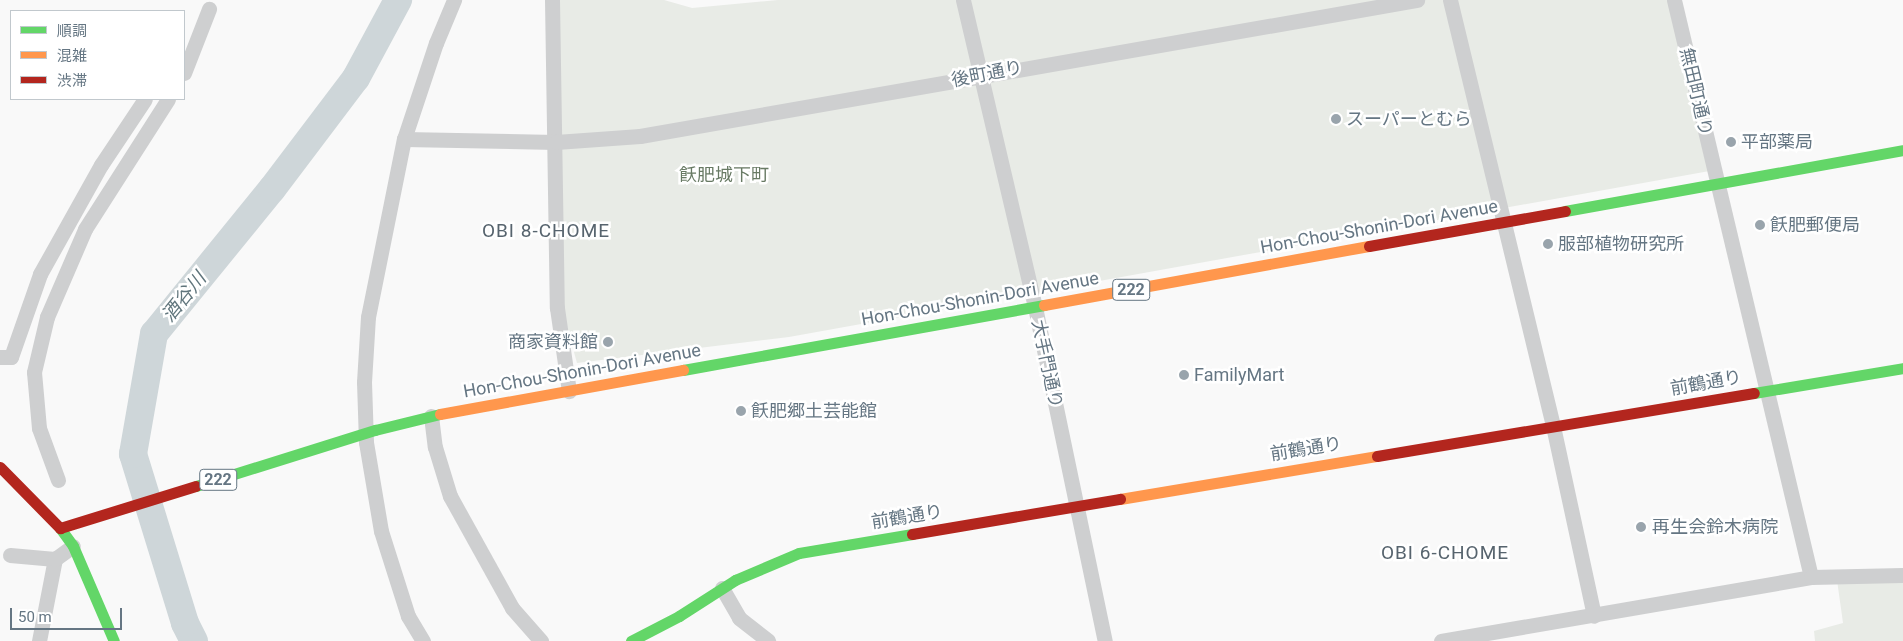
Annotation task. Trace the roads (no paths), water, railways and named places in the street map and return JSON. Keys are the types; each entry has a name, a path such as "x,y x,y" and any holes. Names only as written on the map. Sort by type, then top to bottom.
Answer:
{"main road":[{"name":"Hon-Chou-Shonin-Dori Avenue","path":"363,435 431,416 1903,150"},
{"name":"前鶴通り","path":"631,641 679,616 722,588 760,568 798,553 1903,368"},
{"name":"222","path":"60,528 363,435"},
{"path":"0,467 60,528 73,546 114,641"}],"street":[{"path":"423,641 408,616 381,530 363,435 368,316 404,139 436,43 454,0"},
{"path":"552,0 556,142 557,308 569,391"},
{"name":"大手門通り","path":"963,0 979,77 1035,307 1105,641"},
{"name":"後町通り","path":"404,139 556,142 640,136 979,77 988,73 1417,0"},
{"path":"1450,0 1497,203 1505,222 1553,426 1594,616"},
{"name":"無田町通り","path":"1674,0 1811,577"},
{"path":"185,43 212,4"},
{"path":"185,71 212,4"},
{"path":"0,357 10,357 40,274 101,165 144,100"},
{"path":"58,480 39,428 34,372 47,317 79,242 167,100"},
{"path":"62,236 79,242"},
{"path":"431,416 434,447 450,496 512,608 542,641"},
{"path":"10,554 55,559 73,546"},
{"path":"38,641 55,559"},
{"path":"1441,641 1811,577 1903,575"},
{"path":"722,588 739,618 768,641"}],"waterway":[{"name":"酒谷川","path":"194,641 185,623 133,454 154,334 272,189 356,78 398,0"}],"place":[{"name":"スーパーとむら","path":"1336,119"},
{"name":"平部薬局","path":"1731,142"},
{"name":"飫肥郵便局","path":"1760,225"},
{"name":"服部植物研究所","path":"1548,244"},
{"name":"商家資料館","path":"608,342"},
{"name":"FamilyMart","path":"1184,375"},
{"name":"飫肥郷土芸能館","path":"741,411"},
{"name":"再生会鈴木病院","path":"1641,527"}],"district":[{"name":"OBI 8-CHOME","path":"546,231"},
{"name":"OBI 6-CHOME","path":"1445,553"}],"park label":[{"name":"飫肥城下町","path":"724,175"}]}
